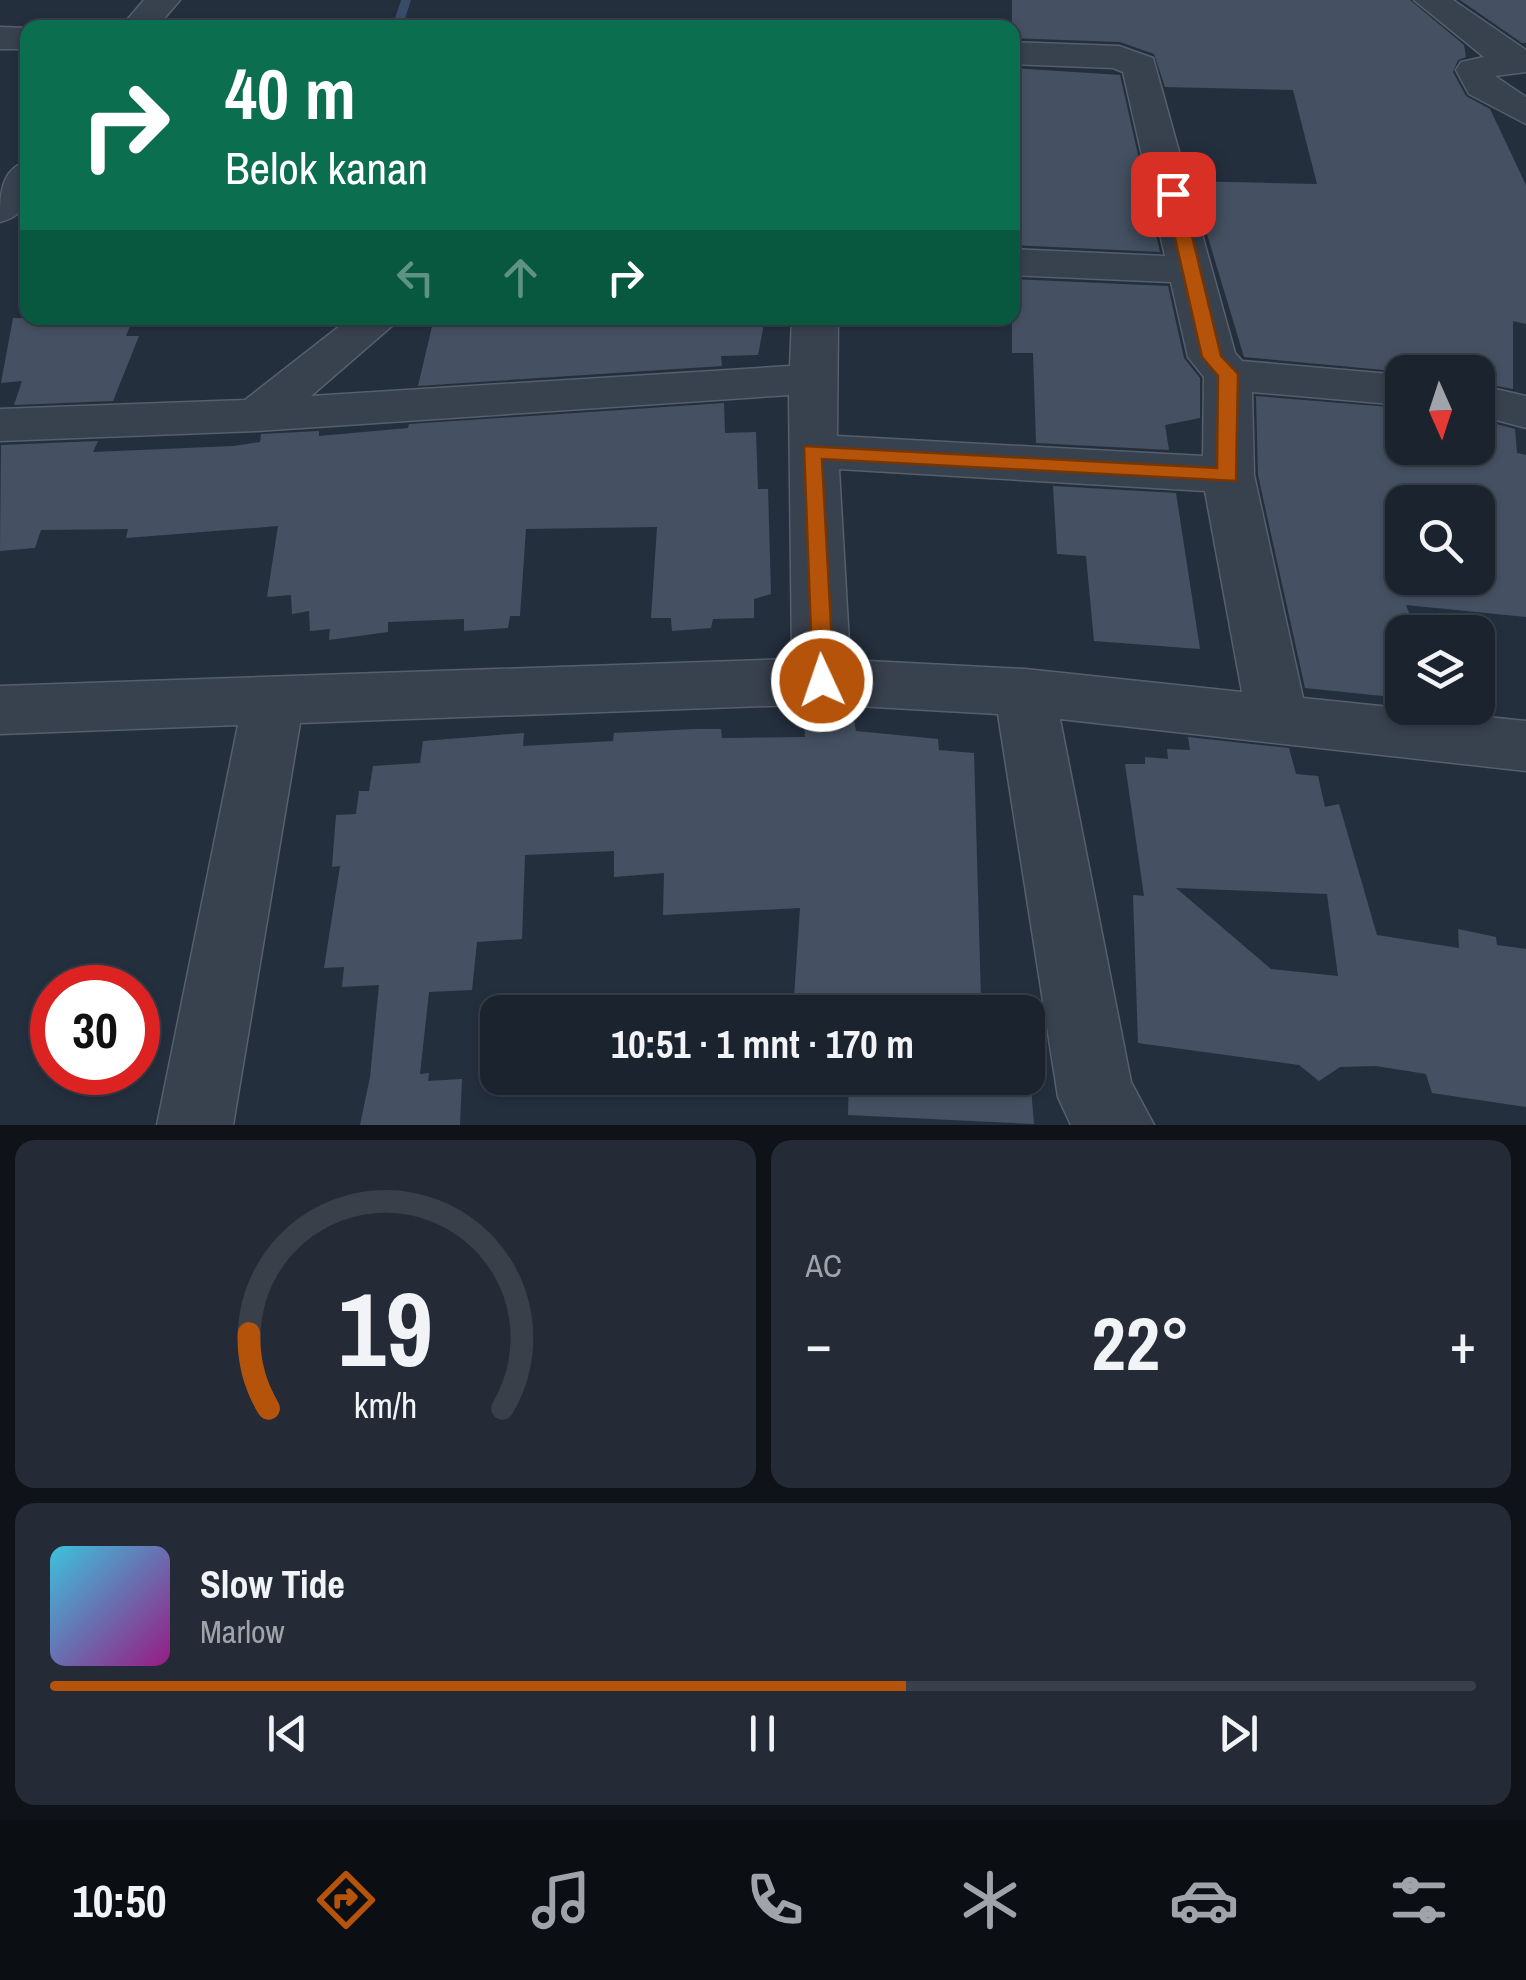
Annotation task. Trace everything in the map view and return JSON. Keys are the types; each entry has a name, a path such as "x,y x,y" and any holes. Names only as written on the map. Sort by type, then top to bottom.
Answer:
{"street":[{"path":"144,20 163,0"},
{"path":"1431,0 1519,61"},
{"path":"1020,53 1118,57 1140,66 1212,357 1228,374 1385,388"},
{"path":"1519,61 1474,70 1482,86 1526,113"},
{"path":"0,210 20,184"},
{"path":"1020,262 1191,270"},
{"path":"257,415 369,325"},
{"path":"816,325 812,451 822,681"},
{"path":"1228,374 1228,476 1276,719"},
{"path":"0,425 257,415 814,378"},
{"path":"1495,404 1526,412"},
{"path":"812,451 1228,476"},
{"path":"0,710 822,681 1026,692 1526,746"},
{"path":"1026,692 1096,1096 1116,1125"},
{"path":"195,1125 260,753 275,700"}],"building":[{"path":"1012,0 1410,0 1464,45 1466,57 1458,60 1453,72 1466,96 1490,109 1526,185 1526,324 1513,321 1513,389 1495,385 1495,355 1385,355 1385,370 1244,357 1191,181 1317,184 1293,90 1165,87 1154,54 1120,42 1020,38 1020,20 1012,20"},
{"path":"1460,0 1526,0 1526,43 1522,43"},
{"path":"1020,69 1120,75 1160,252 1020,245"},
{"path":"1020,279 1168,286 1184,358 1200,378 1200,418 1165,425 1169,450 1036,443 1033,353 1012,353 1012,325 1020,325"},
{"path":"13,318 20,318 20,325 130,325 126,336 139,336 113,401 14,405 22,381 1,383"},
{"path":"432,325 764,325 758,355 721,356 722,366 418,386"},
{"path":"1256,396 1385,407 1385,465 1495,465 1495,424 1515,429 1517,453 1526,455 1526,617 1406,605 1410,615 1385,615 1385,696 1305,688 1258,475"},
{"path":"724,403 725,433 756,432 758,489 768,489 771,594 754,599 754,618 713,619 711,628 672,631 671,618 651,618 657,527 526,529 520,616 510,616 508,628 464,631 464,619 388,622 388,632 329,640 330,629 310,631 309,611 292,614 291,595 267,597 278,526 126,538 128,529 41,530 35,548 0,551 1,445 98,441 93,452 233,446 260,442 261,434 319,431 319,436 408,428 409,424"},
{"path":"1053,486 1176,493 1200,649 1094,641 1086,556 1057,554"},
{"path":"803,708 852,709 856,731 938,739 939,750 974,753 981,995 794,995 800,908 663,915 664,873 614,877 614,851 525,855 522,939 477,942 472,990 429,992 420,1074 429,1073 428,1081 462,1079 460,1125 360,1125 370,1077 379,985 342,987 344,967 324,968 340,866 332,867 336,815 356,814 359,791 369,791 373,766 420,763 423,741 524,733 523,746 613,741 614,733 695,729 721,729 722,738 805,737"},
{"path":"1188,737 1289,748 1296,774 1318,776 1325,807 1339,804 1377,935 1459,948 1458,929 1496,937 1497,945 1526,949 1526,1107 1432,1093 1426,1074 1376,1066 1340,1067 1319,1081 1299,1065 1138,1043 1133,895 1144,896 1125,764 1145,764 1145,757 1168,759 1167,749 1190,750","holes":["1176,888 1327,894 1338,976 1271,969"]},
{"path":"849,1095 1032,1095 1034,1124 848,1115"}],"waterway":[{"path":"400,20 406,0"}],"route":[{"path":"822,681 812,451 1228,476 1228,374 1212,357 1173,194"}]}
